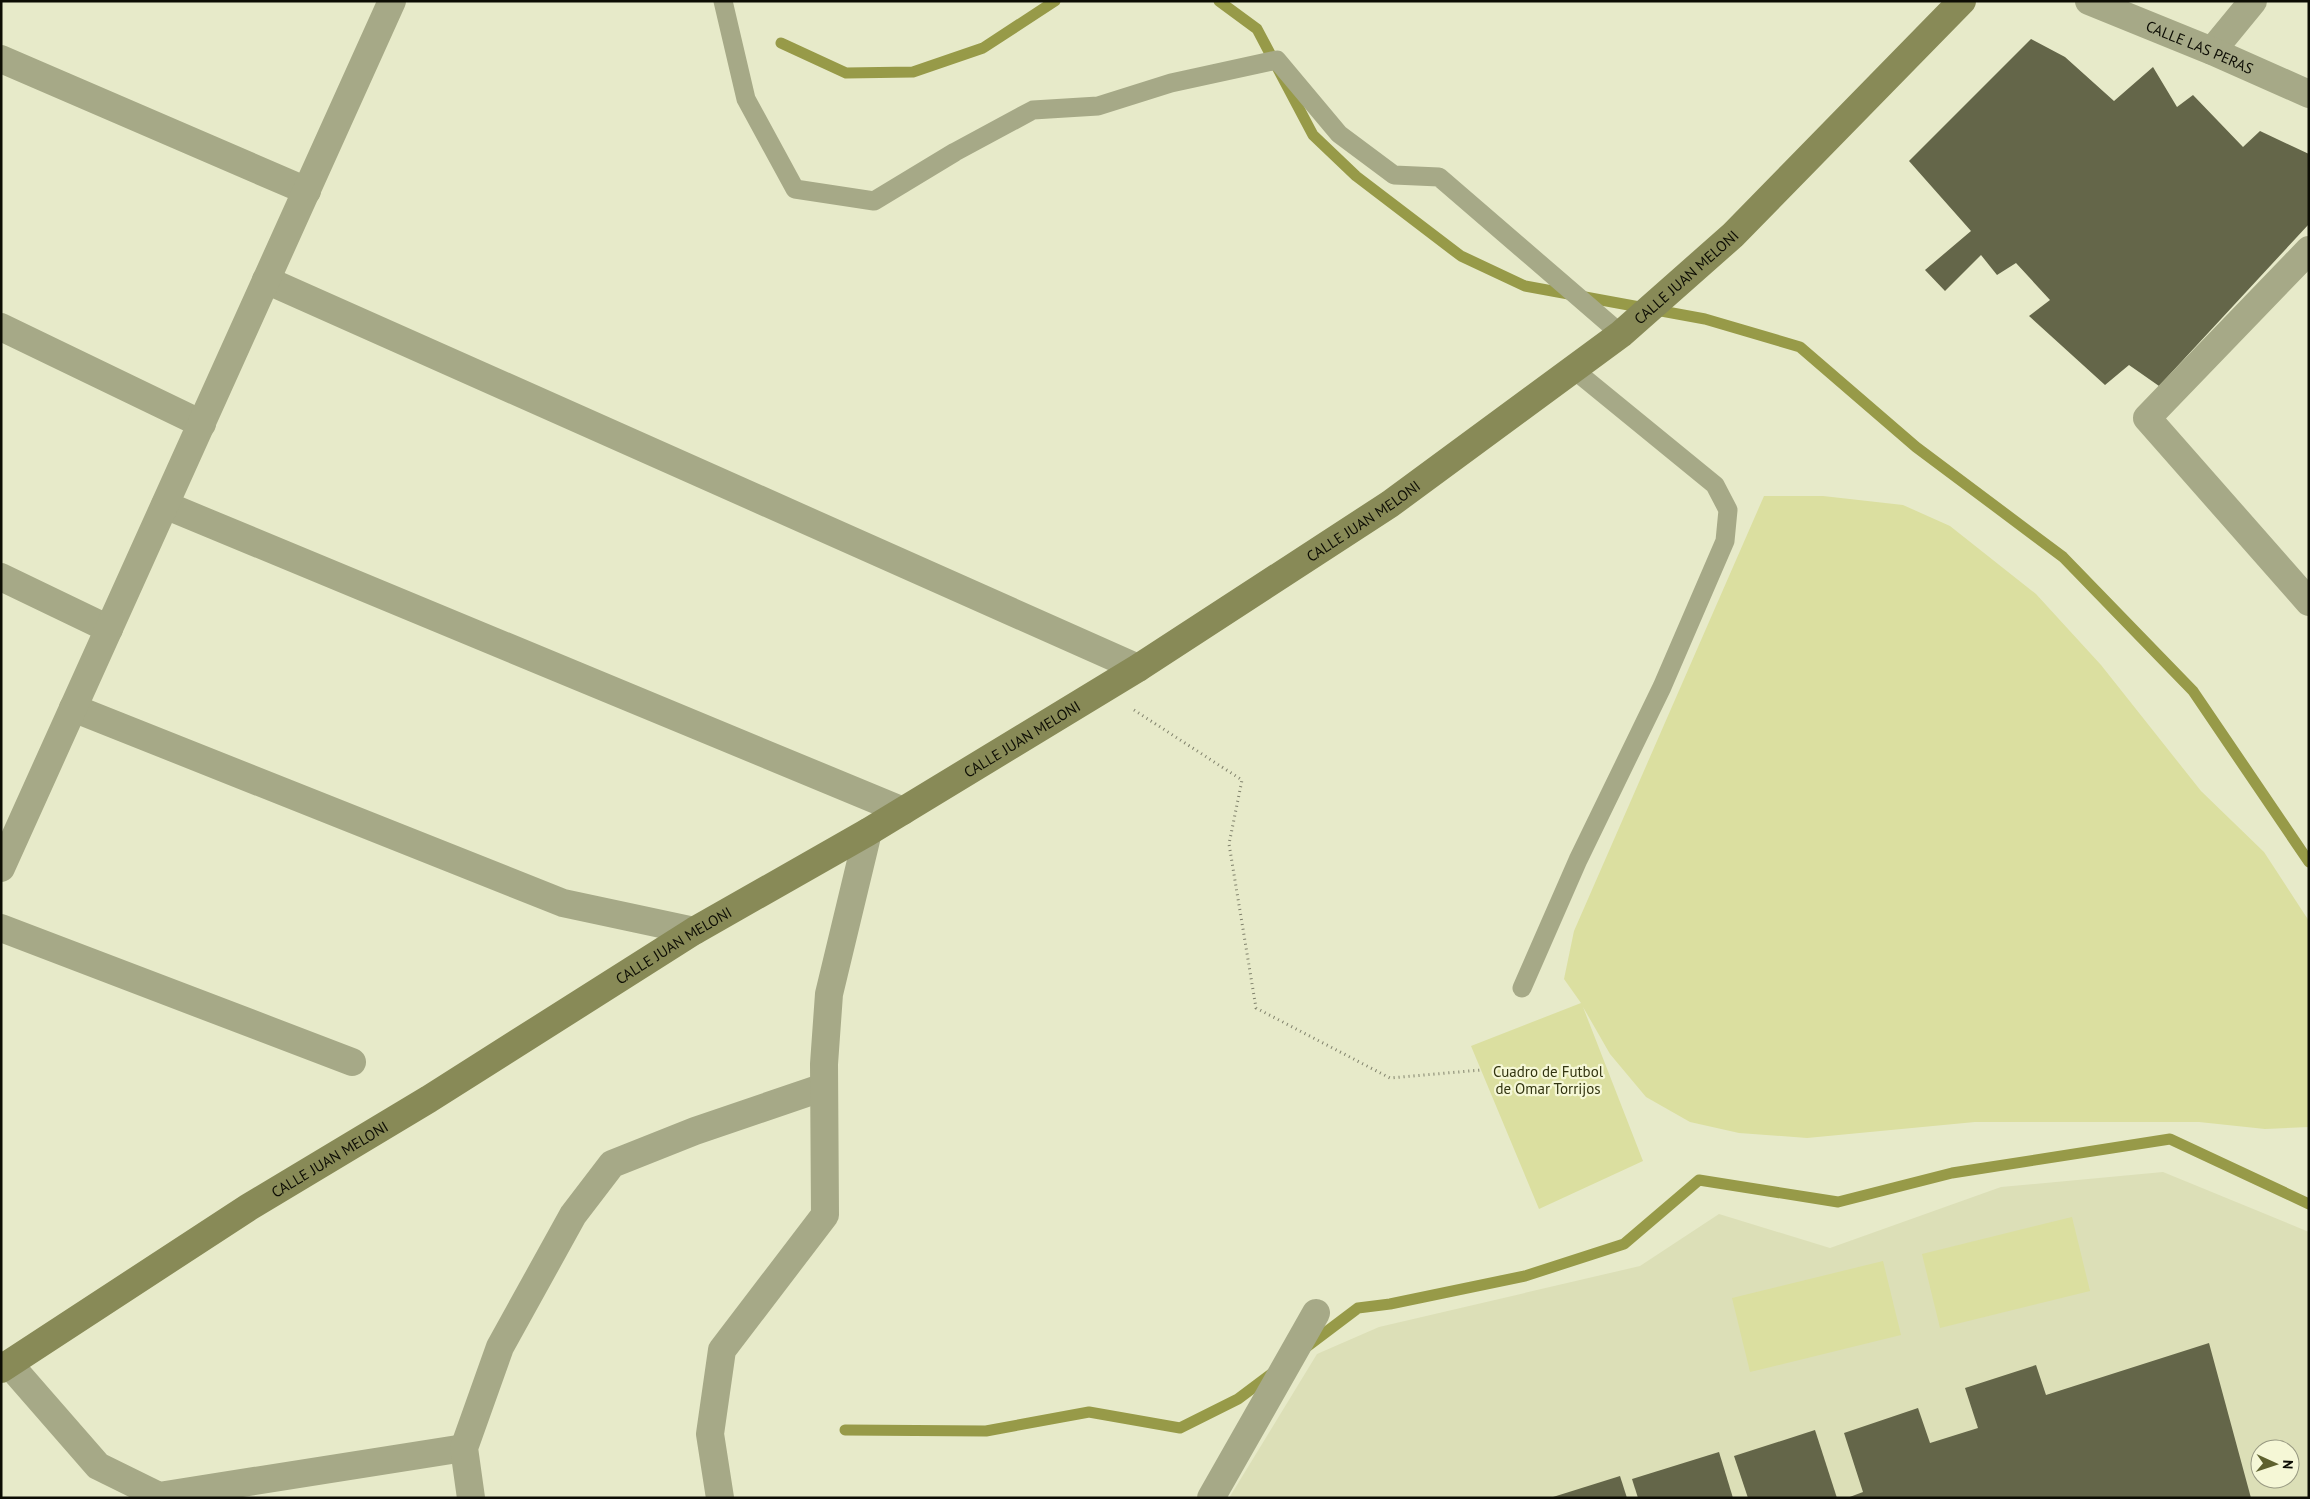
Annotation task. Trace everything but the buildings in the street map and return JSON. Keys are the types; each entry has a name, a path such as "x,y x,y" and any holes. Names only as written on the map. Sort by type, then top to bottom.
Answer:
{"main road":[{"name":"CALLE JUAN MELONI","path":"5,1366 249,1208 429,1099 694,931 868,832 1138,668 1390,504 1624,331 1733,235 1962,1"}],"street":[{"path":"4,853 74,708 392,1"},
{"name":"CALLE LAS PERAS","path":"2089,1 2212,51 2309,94"},
{"path":"2212,51 2253,1"},
{"path":"1,60 307,191"},
{"path":"2308,598 2147,418 2309,250"},
{"path":"266,280 1138,668"},
{"path":"1,327 202,424"},
{"path":"165,505 903,810"},
{"path":"1,577 109,629"},
{"path":"74,708 563,903 694,931"},
{"path":"720,1498 710,1434 722,1350 825,1215 824,1087 829,994 868,832"},
{"path":"1,928 352,1062"},
{"path":"471,1498 464,1448 500,1347 574,1215 612,1164 695,1131 824,1087"},
{"path":"1211,1498 1310,1322"},
{"path":"5,1366 98,1466 158,1496 464,1448"}],"lane":[{"path":"723,1 746,99 795,189 874,201 955,152 1034,110 1098,106 1171,83 1272,62 1339,134 1394,175 1439,177 1594,311 1624,331"},
{"path":"1522,988 1578,860 1662,687 1725,541 1728,510 1715,485 1573,369"}],"path":[{"path":"1102,690 1242,780 1229,844 1256,1008 1390,1078 1481,1070"}],"shaded area":[{"path":"2163,1172 2309,1232 2309,1498 1229,1498 1317,1354 1379,1327 1640,1266 1719,1214 1830,1248 2001,1187"}],"green space":[{"name":"Cuadro de Futbol de Omar Torrijos","path":"1764,496 1823,496 1903,505 1950,526 2036,594 2101,665 2201,791 2264,852 2309,921 2309,1127 2265,1129 2199,1122 1975,1122 1807,1138 1739,1133 1690,1122 1646,1097 1610,1054 1583,1007 1643,1161 1539,1209 1471,1046 1581,1003 1564,979 1574,931"},
{"path":"2072,1217 2090,1291 1940,1328 1922,1254"},
{"path":"1883,1261 1901,1335 1750,1372 1732,1298"}],"waterway":[{"path":"781,43 846,73 913,72 983,48 1055,1"},
{"path":"1219,1 1257,29 1313,135 1356,176 1461,256 1525,286 1705,319 1800,347 1916,447 2063,557 2193,691 2309,862"},
{"path":"1305,1348 1358,1308 1390,1304 1525,1276 1624,1244 1699,1180 1838,1202 1952,1173 2170,1139 2309,1204"},
{"path":"845,1430 986,1431 1089,1412 1180,1428 1238,1399 1274,1372"}]}
